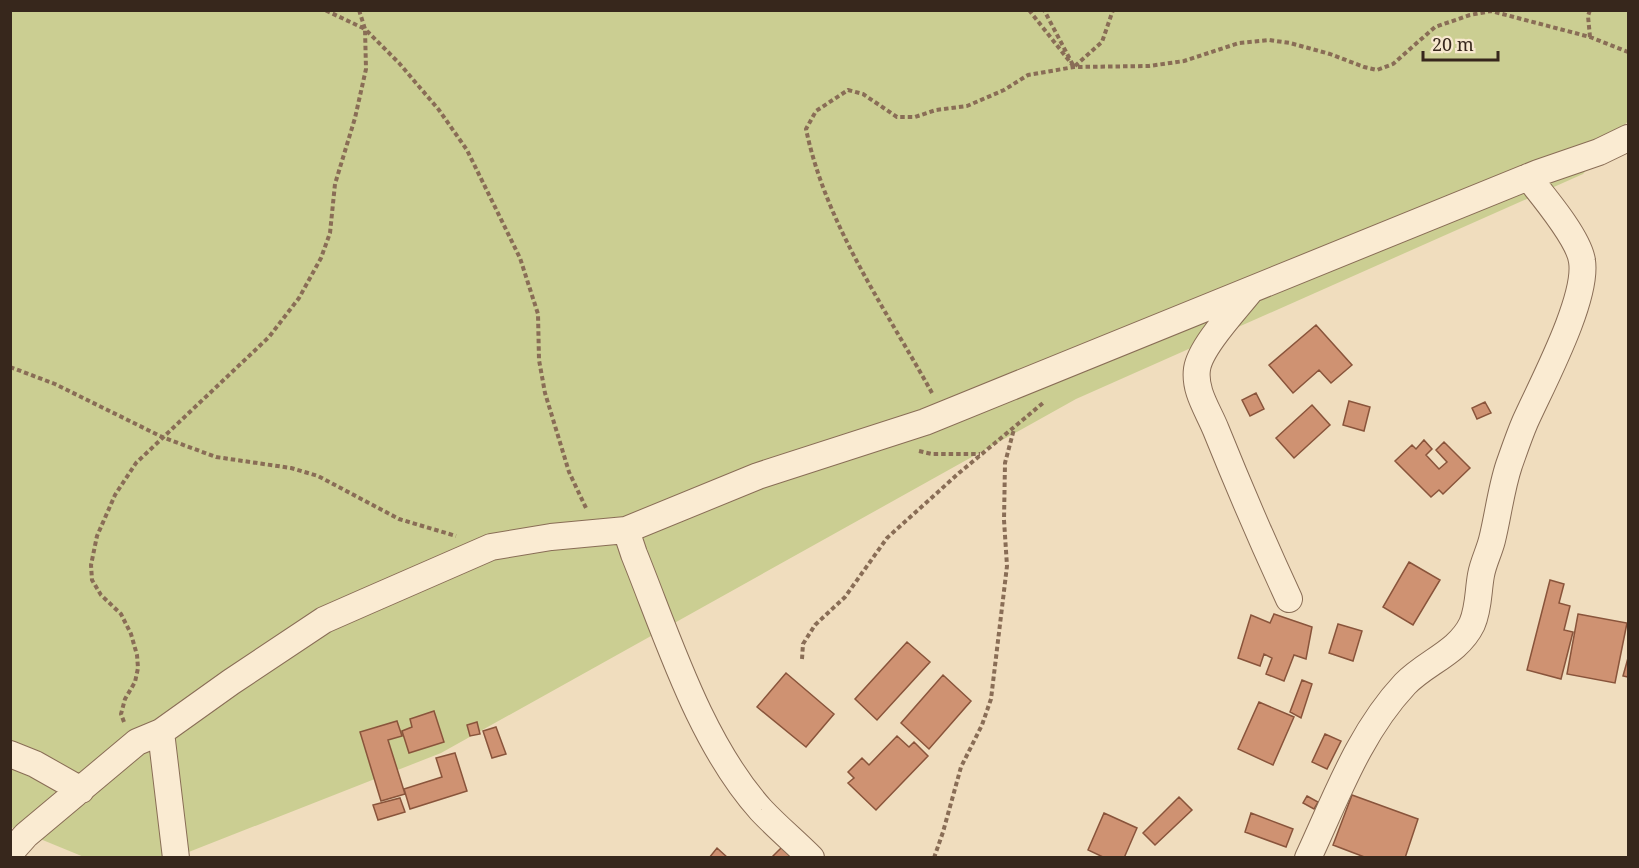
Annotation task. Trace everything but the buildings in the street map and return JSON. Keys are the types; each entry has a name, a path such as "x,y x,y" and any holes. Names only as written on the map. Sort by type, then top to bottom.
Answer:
{"street":[{"path":"16,839 81,790 137,742 161,732 324,620 491,547 551,537 626,530 758,476 944,414 1629,138"},
{"path":"1308,858 1338,789 1381,714 1406,682 1460,643 1472,625 1477,610 1481,572 1491,545 1509,467 1524,425 1574,309 1580,283 1582,260 1574,242 1528,177"},
{"path":"1253,288 1202,352 1197,370 1198,392 1215,426 1254,523 1289,599"},
{"path":"626,530 694,705 730,766 761,810 811,858"},
{"path":"161,732 176,858"},
{"path":"10,754 35,764 81,790"}],"path":[{"path":"325,10 365,29 399,63 439,110 467,150 520,258 538,314 539,360 545,393 569,472 597,533"},
{"path":"137,742 126,727 121,714 125,699 135,682 138,668 137,655 131,634 121,614 101,596 92,580 91,566 97,536 115,495 136,464 269,337 299,298 321,258 330,233 335,184 355,118 366,69 365,29 358,10"},
{"path":"1029,10 1074,67"},
{"path":"1044,10 1074,67"},
{"path":"1074,67 1102,42 1113,10"},
{"path":"1590,10 1588,16 1590,37"},
{"path":"944,414 853,255 822,188 806,129 816,111 848,90 863,94 897,117 915,117 967,106 1004,90 1028,75 1074,67 1149,66 1184,61 1239,43 1269,40 1290,43 1377,70 1393,64 1435,27 1470,15 1491,11 1590,37 1629,52"},
{"path":"10,367 55,384 162,437 216,457 291,468 318,476 399,519 491,547"},
{"path":"802,659 803,644 815,625 845,597 887,538 966,467 1044,402"},
{"path":"934,858 961,767 982,725 991,699 1007,566 1004,520 1005,463 1014,429"}],"green space":[{"path":"10,11 1628,11 1628,121 1583,174 1076,399 441,753 176,857 84,857 11,827"}]}
